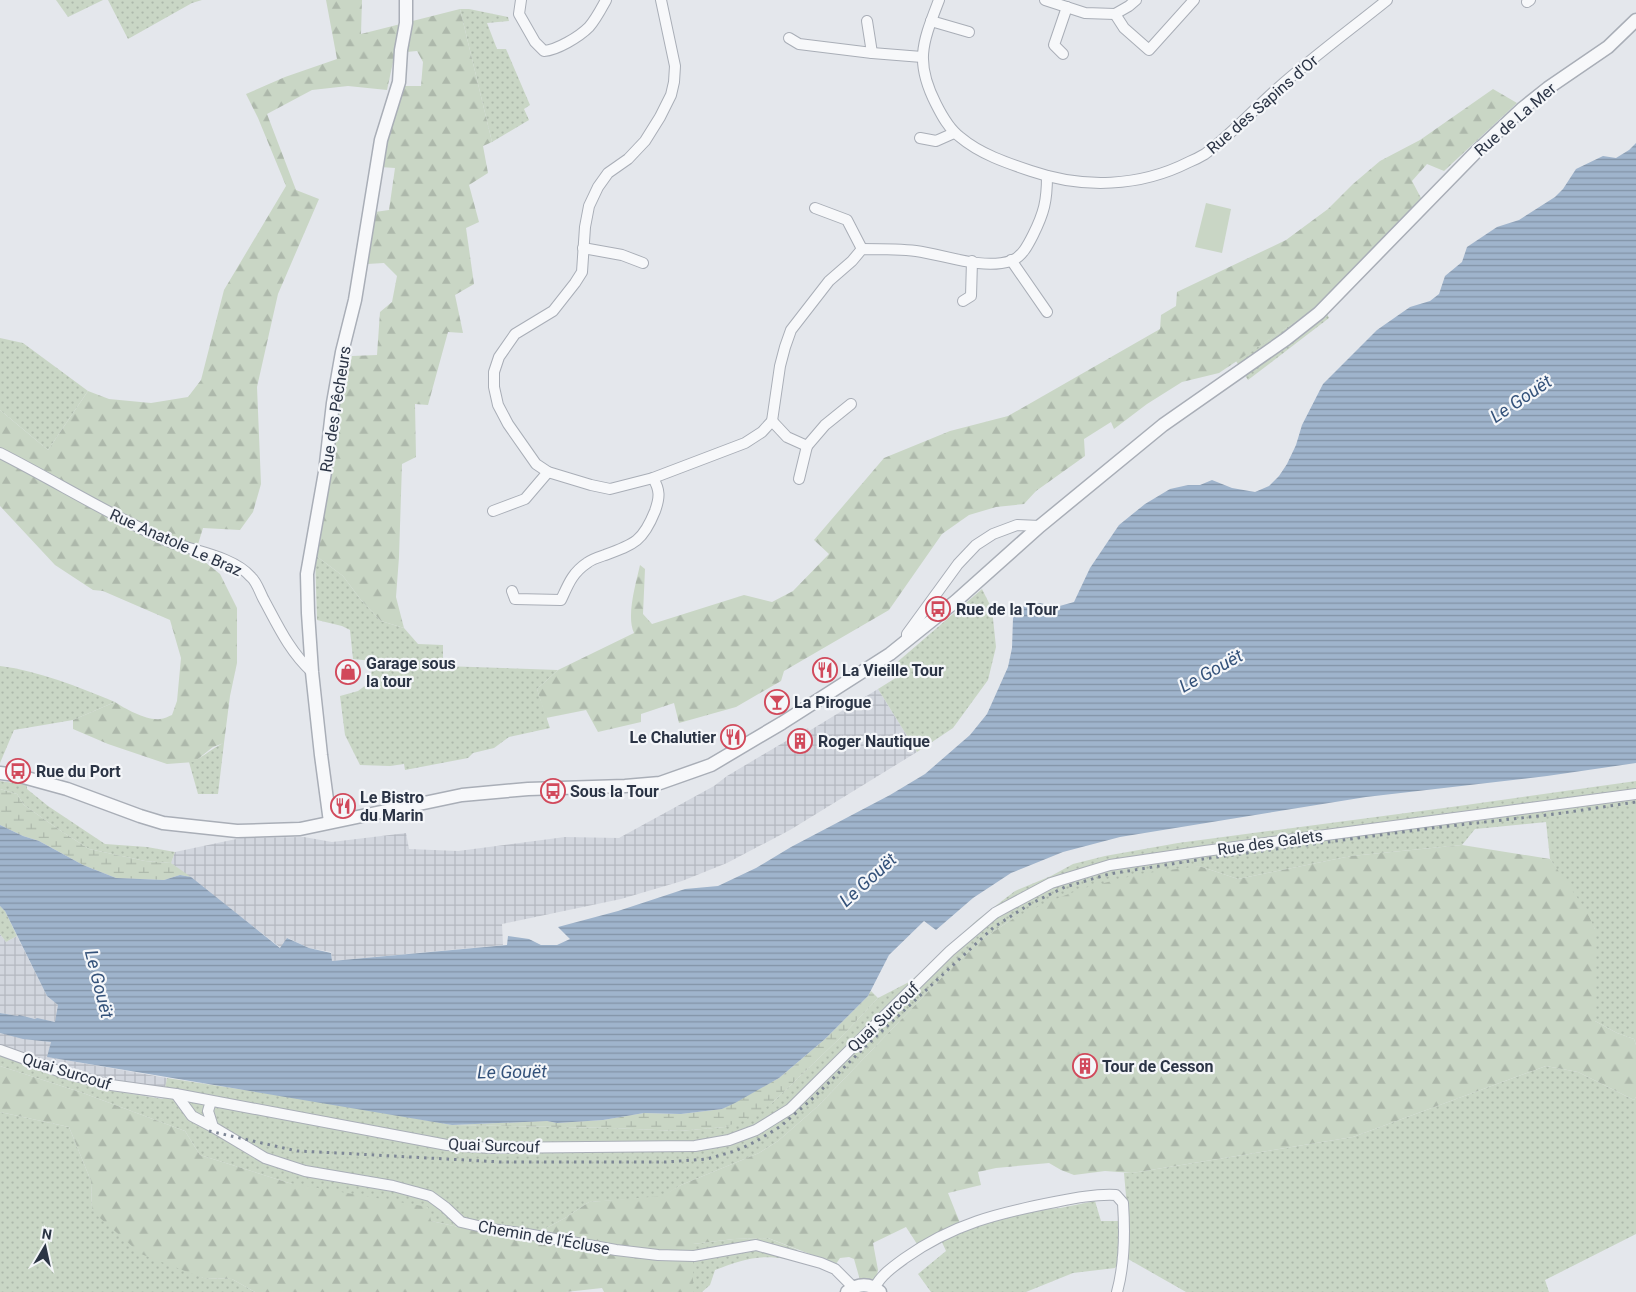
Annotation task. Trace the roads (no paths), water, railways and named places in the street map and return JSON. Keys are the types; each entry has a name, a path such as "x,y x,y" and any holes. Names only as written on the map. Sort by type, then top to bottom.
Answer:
{"street":[{"name":"Rue des Pêcheurs","path":"330,822 312,672 307,574 325,472 333,403 342,352 355,300 381,140 398,82 406,23 406,0"},
{"path":"521,0 519,14 535,42 544,51 554,50 588,29 606,0"},
{"path":"661,0 675,66 671,95 660,118 645,141 628,159 608,173 598,187 589,206 585,227 582,272 575,284 553,311 515,334 499,357 494,372 494,387 498,405 508,424 536,464 548,472 610,489 653,478 745,443 762,432 772,421 780,366 784,347 791,330 829,281 852,261 862,249"},
{"name":"Rue des Sapins d'Or","path":"939,0 925,39 922,57 924,76 941,115 954,133 981,151 1047,176 1085,182 1107,183 1135,180 1170,172 1204,154 1279,87 1387,0"},
{"path":"1045,0 1085,13 1115,14 1136,0"},
{"path":"1115,14 1124,28 1149,50 1194,0"},
{"path":"1064,54 1054,45 1067,7"},
{"name":"Rue de La Mer","path":"0,773 41,781 163,823 237,831 300,829 462,795 528,789 660,783 701,769 725,758 870,668 907,641 956,601 1040,526 1163,425 1320,313 1476,152 1523,108 1548,88 1608,47 1636,20"},
{"path":"868,21 872,53"},
{"path":"931,21 969,32"},
{"path":"789,38 799,44 922,57"},
{"path":"920,138 936,141 954,133"},
{"path":"862,249 915,251 990,263 1011,260 1025,249 1040,222 1046,202 1047,176"},
{"path":"815,208 847,220 862,249"},
{"path":"584,248 622,255 643,263"},
{"path":"1011,260 1047,312"},
{"path":"963,301 971,296 972,261"},
{"path":"799,479 807,446 825,425 851,404"},
{"path":"772,421 787,437 807,446"},
{"name":"Rue Anatole Le Braz","path":"0,453 121,519 166,541 235,565 252,577 288,644 303,664 312,672"},
{"path":"493,511 526,499 548,472"},
{"path":"512,591 515,599 561,600 574,573 589,561 638,541 649,526 657,506 659,492 653,478"},
{"path":"907,641 907,634 958,564 976,545 993,534 1017,524 1040,526"},
{"name":"Rue des Galets","path":"933,968 995,913 1051,883 1110,865 1204,850 1636,794"},
{"name":"Quai Surcouf","path":"0,1050 85,1079 111,1085 176,1094 447,1145 491,1148 695,1146 729,1140 756,1130 790,1108 933,968"},
{"name":"Chemin de l'Écluse","path":"176,1094 192,1116 266,1158 305,1171 393,1186 430,1196 446,1206 461,1222 491,1230 658,1255 694,1256 756,1245 821,1263 835,1269 850,1289"},
{"path":"211,1101 208,1111 213,1127"},
{"path":"850,1289 864,1285 877,1289 879,1280 900,1261 926,1243 947,1233 1005,1212 1100,1194 1116,1195 1123,1203 1123,1267 1117,1292"}],"water":[{"name":"Le Gouët","path":"1636,143 1636,763 1547,776 1366,797 1120,837 1063,852 1011,873 973,898 936,930 924,921 889,955 868,996 825,1039 779,1078 722,1109 681,1114 644,1113 603,1120 557,1123 547,1121 452,1125 47,1057 51,1042 23,1039 0,1033 0,1013 55,1022 58,1005 47,996 5,911 0,906 0,825 39,841 83,865 116,878 164,880 180,875 191,877 280,948 287,938 309,948 331,953 332,961 507,945 508,936 529,939 541,945 557,945 570,939 558,927 618,911 685,889 718,886 756,868 925,774 970,735 987,714 1008,667 1012,648 1013,618 1021,607 1040,603 1056,607 1074,602 1090,568 1119,525 1145,504 1170,489 1188,485 1200,485 1212,480 1232,488 1255,492 1269,486 1287,464 1296,445 1302,425 1323,384 1377,330 1410,307 1430,301 1439,294 1445,276 1462,262 1467,247 1497,227 1519,220 1555,197 1563,189 1576,169 1603,156 1616,158"}],"railway":[{"path":"209,1131 297,1151 501,1162 666,1162 707,1159 735,1151 755,1142 781,1126 994,927 1030,904 1065,887 1109,874 1203,859 1636,802"}],"place":[{"name":"Rue de la Tour","path":"938,609"},
{"name":"La Vieille Tour","path":"825,670"},
{"name":"Garage sous la tour","path":"348,672"},
{"name":"La Pirogue","path":"777,702"},
{"name":"Le Chalutier","path":"733,737"},
{"name":"Roger Nautique","path":"800,741"},
{"name":"Rue du Port","path":"18,771"},
{"name":"Sous la Tour","path":"553,791"},
{"name":"Le Bistro du Marin","path":"343,806"},
{"name":"Tour de Cesson","path":"1085,1066"}]}
